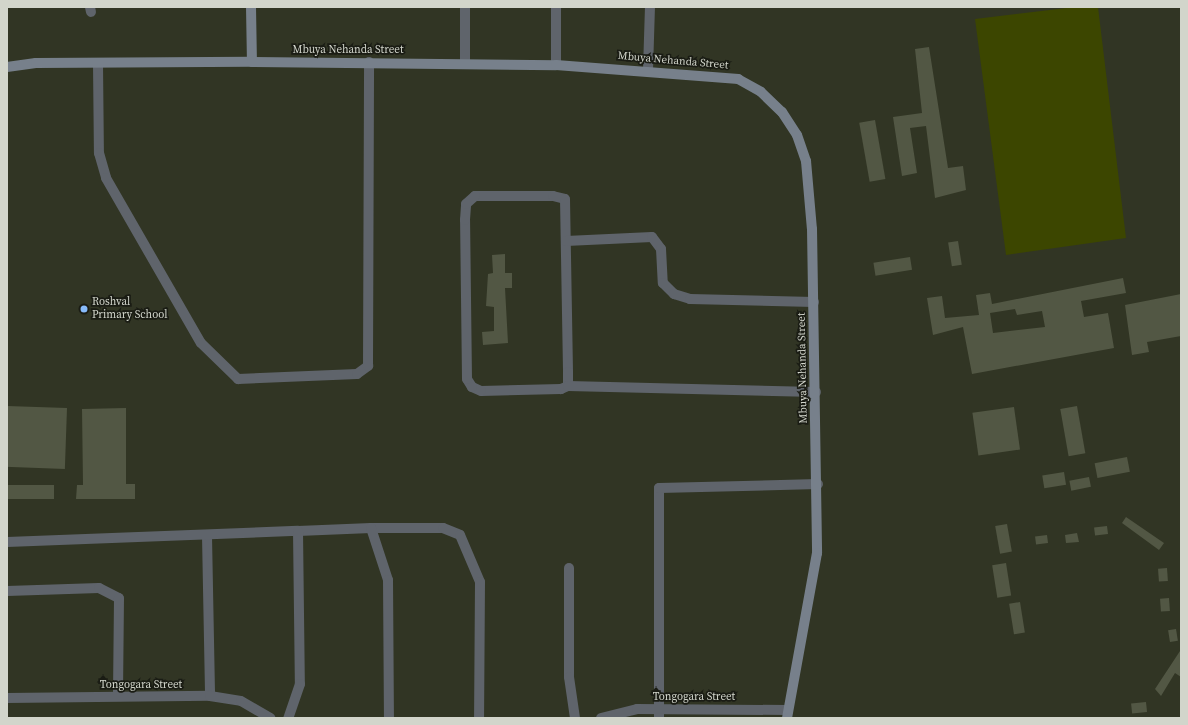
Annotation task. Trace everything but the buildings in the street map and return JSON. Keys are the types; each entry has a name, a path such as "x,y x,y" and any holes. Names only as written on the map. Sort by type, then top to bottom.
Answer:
{"street":[{"path":"251,7 252,62"},
{"path":"465,7 465,63"},
{"path":"556,7 556,65"},
{"path":"648,70 650,7"},
{"name":"Mbuya Nehanda Street","path":"7,67 36,63 98,64 252,62 556,65 648,70 738,79 761,92 782,112 797,135 806,161 814,302 818,484 817,553 788,714"},
{"path":"98,64 99,153 106,178 201,343 238,379 357,374 368,366 369,62"},
{"path":"568,386 565,200 553,196 474,196 466,204 467,379 472,388 481,391 551,391 568,386 816,392"},
{"path":"566,241 652,237 661,249 663,283 674,294 690,299 814,302"},
{"path":"659,714 659,488 818,484"},
{"path":"371,528 388,580 389,718"},
{"path":"7,542 207,536 371,528 443,528 460,535 480,582 479,718"},
{"path":"288,718 300,684 298,531"},
{"path":"207,536 210,696"},
{"path":"569,568 569,677 575,718"},
{"path":"7,591 99,588 119,598 118,696"},
{"name":"Tongogara Street","path":"7,698 210,696 241,702 271,718"},
{"name":"Tongogara Street","path":"601,718 637,709 659,714 788,714"}],"green space":[{"path":"1075,7 1098,7 1126,238 1006,255 975,19"}],"place":[{"name":"Roshval Primary School","path":"84,309"}]}
